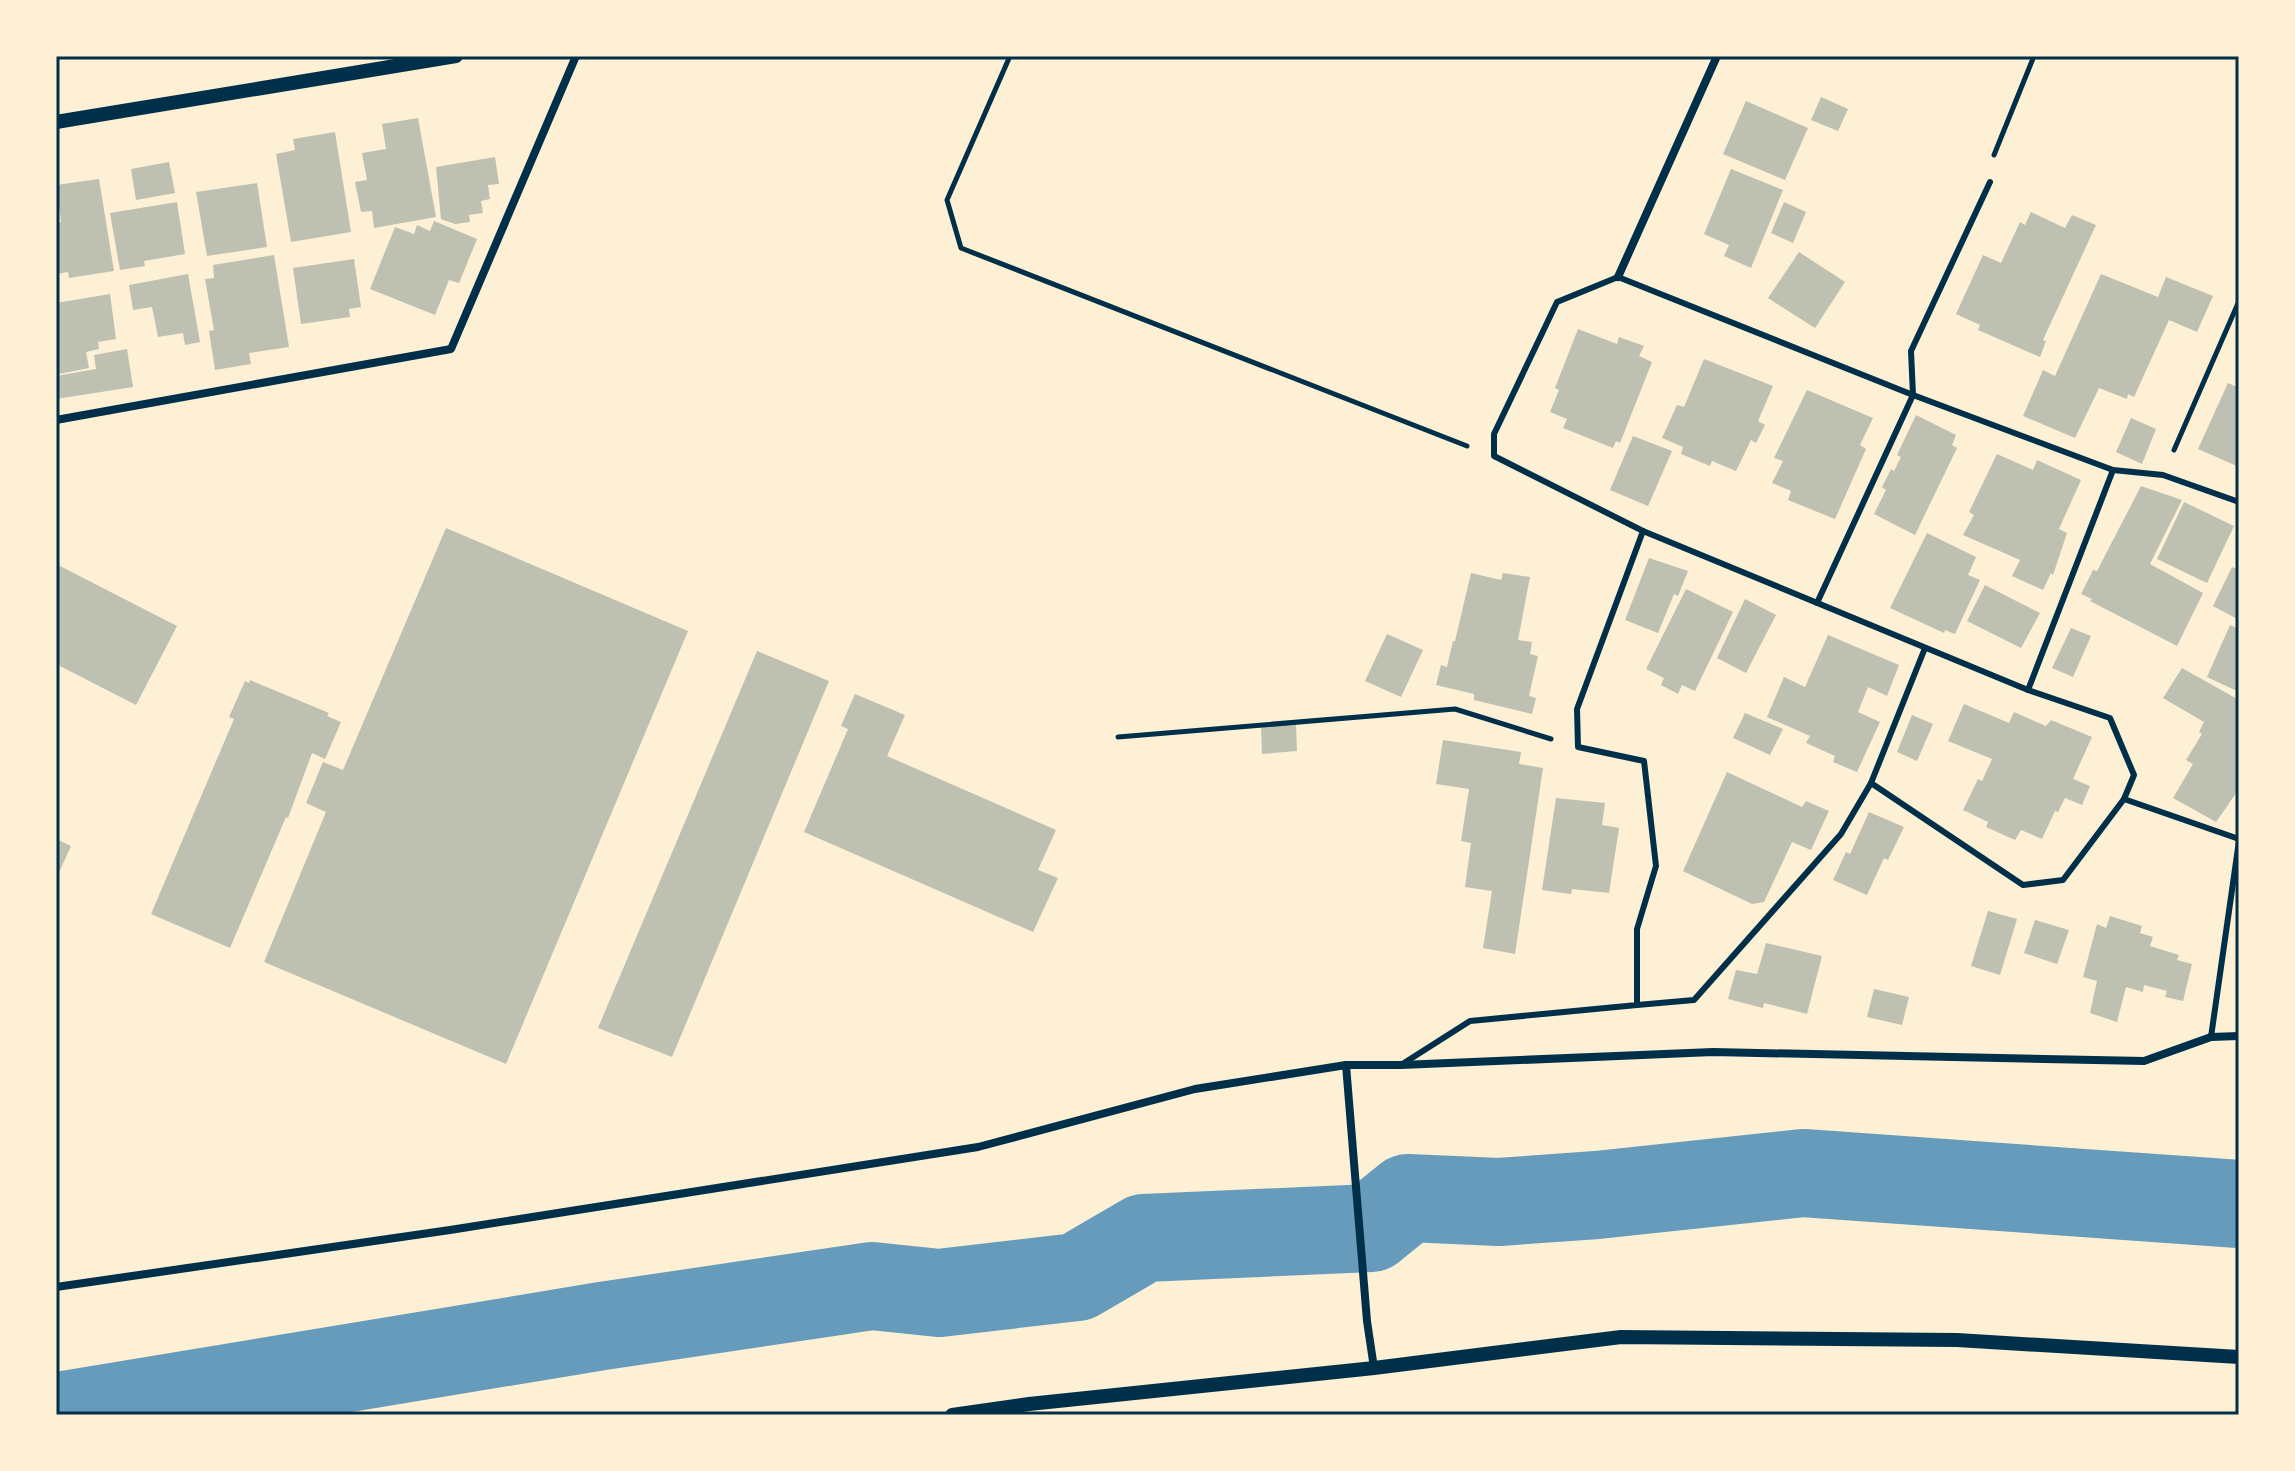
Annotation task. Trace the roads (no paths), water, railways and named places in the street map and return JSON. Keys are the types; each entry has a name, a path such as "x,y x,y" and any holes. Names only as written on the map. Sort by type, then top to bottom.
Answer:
{"street":[{"path":"56,122 456,56"},
{"path":"56,420 451,349 576,56"},
{"path":"1618,277 1717,56"},
{"path":"56,1287 450,1230 978,1147 1195,1089 1346,1065 1713,1052 2144,1061 2211,1037 2239,1036"},
{"path":"1346,1065 1351,1095 1367,1321 1374,1368"},
{"path":"952,1415 1621,1337 1957,1340 2239,1357"}],"lane":[{"path":"1817,603 1913,395 1911,351 1990,182"},
{"path":"1871,783 2023,885 2063,880 2124,799 2134,775 2110,718 2028,690 1643,531 1494,456 1494,434 1557,302 1618,277 1913,395 2113,470 2163,475 2239,502"},
{"path":"2028,690 2113,470"},
{"path":"1637,1005 1637,929 1656,866 1644,761 1578,747 1577,709 1643,531"},
{"path":"1401,1065 1470,1021 1694,1000 1841,834 1871,783 1925,648"},
{"path":"2124,799 2239,840 2211,1037"}],"waterway":[{"path":"65,1415 602,1326 872,1286 939,1293 1077,1277 1144,1238 1371,1228 1408,1198 1499,1202 1803,1173 2239,1204"}]}
